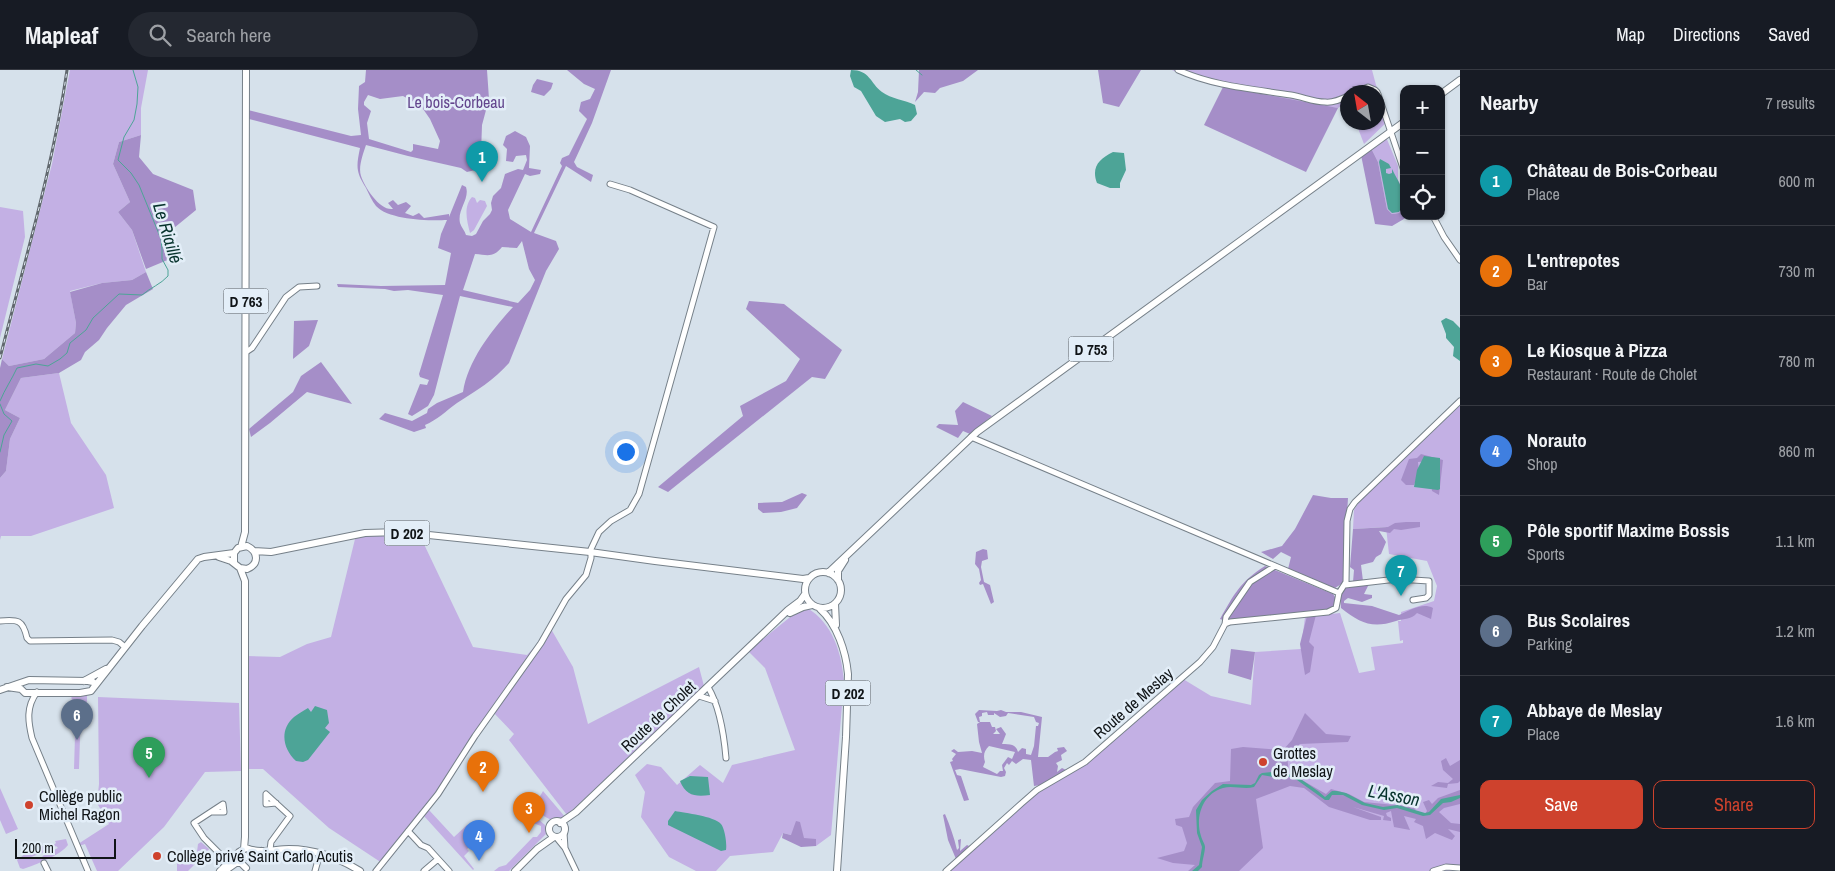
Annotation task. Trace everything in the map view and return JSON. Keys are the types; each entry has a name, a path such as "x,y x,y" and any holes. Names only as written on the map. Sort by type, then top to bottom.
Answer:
{"main road":[{"name":"D 763","path":"241,547 245,532 246,70"},
{"path":"1445,91 1460,80"},
{"path":"1390,130 1400,123"},
{"name":"D 753","path":"828,573 971,436 1390,130"},
{"name":"D 763","path":"245,532 252,549"},
{"name":"D 202","path":"256,561 271,552 346,536 382,532 590,553 803,579 810,578"},
{"path":"3,688 22,688 37,692 86,693 91,691 198,559 204,556 234,553 241,547 252,549 256,561 250,568 245,581 246,868"},
{"name":"D 202","path":"252,549 271,552"},
{"name":"D 753","path":"838,580 838,572 852,550"},
{"path":"234,553 234,563"},
{"path":"215,556 234,563 240,568 245,581"},
{"path":"240,568 250,568"},
{"path":"818,572 828,573 838,580 840,595 835,604 830,608 820,609 812,605 805,594 805,587 810,578 818,572"},
{"name":"D 202","path":"788,577 805,587"},
{"path":"779,620 805,594"},
{"name":"D 202","path":"835,604 834,614 837,634"},
{"path":"779,620 796,610 812,605"},
{"name":"D 202","path":"820,609 828,615 837,634 847,665 848,680 837,871"},
{"name":"Route de Cholet","path":"563,828 576,812 779,620"},
{"path":"84,681 109,667"},
{"path":"22,688 29,680 84,681 94,682 95,685"},
{"path":"516,871 553,835 561,836 563,828 552,823 550,827 553,835"},
{"path":"220,871 246,853 266,850 301,850 320,853 340,860 360,871"},
{"path":"224,871 230,863"},
{"path":"224,871 236,863 241,863 246,868"}],"street":[{"path":"1178,70 1189,75 1239,88 1293,95 1325,102 1334,102 1340,99"},
{"path":"1385,116 1400,159"},
{"path":"376,871 438,794 475,736 533,654 566,599 584,579 589,569 593,542 599,532 611,521 630,510 640,492 714,227 630,190 610,184"},
{"path":"1435,220 1460,260"},
{"path":"246,352 252,348 286,297 299,287 316,286"},
{"path":"1225,624 1332,611 1338,605 1339,593 1345,585 1347,570 1347,521 1350,509 1460,400"},
{"path":"971,436 1339,593"},
{"name":"Route de Meslay","path":"946,871 1037,790 1085,762 1200,662 1213,647 1225,624 1226,617 1250,582 1275,566"},
{"path":"1345,585 1397,579 1430,580 1429,595 1426,598 1413,600"},
{"path":"0,621 12,621 22,624 25,627 27,638 30,640 112,640 125,647"},
{"path":"708,686 720,718 726,758"},
{"path":"22,688 30,702"},
{"path":"37,692 30,702 29,718 32,738 88,871"},
{"path":"699,696 714,701"},
{"path":"266,850 290,816 276,803"},
{"path":"210,812 194,823 204,838 230,863"},
{"path":"563,828 564,848"},
{"path":"408,831 421,845 428,848 448,871"},
{"path":"553,835 564,848 576,871"},
{"path":"315,871 320,853"},
{"path":"424,871 438,859"},
{"path":"44,863 48,871"},
{"path":"1433,871 1446,867 1460,868"}],"shaded area":[{"path":"70,70 148,70 141,108 141,135 119,142 113,164 130,202 118,212 132,230 146,272 132,280 102,283 70,291 76,323 75,333 44,359 9,366 2,359 52,164"},
{"path":"851,70 862,72 886,94 915,105 917,114 911,121 905,122 900,119 885,122 876,116 861,91 854,87 850,76"},
{"path":"1172,70 1372,70 1376,85 1340,85 1340,107 1338,108 1227,89"},
{"path":"1385,109 1389,120 1385,124"},
{"path":"1359,130 1379,130 1364,144"},
{"path":"1386,137 1398,166 1398,180 1400,184 1399,213 1392,214 1387,209 1378,162 1371,148"},
{"path":"1113,152 1124,153 1126,170 1120,183 1120,188 1110,188 1097,183 1095,177 1096,168 1100,161"},
{"path":"1380,159 1389,164 1391,168 1386,169 1386,173 1392,173 1392,169 1400,185 1399,212 1392,213 1388,209"},
{"path":"472,197 475,198 477,203 480,200 485,201 487,206 474,230 470,233 467,205"},
{"path":"0,207 23,211 25,237 0,338"},
{"path":"1446,318 1453,321 1460,328 1460,361 1453,356 1454,347 1446,338 1441,321"},
{"path":"59,373 71,423 106,475 114,508 31,536 1,536 0,540 0,478 6,471 10,439 20,418 5,410 21,378"},
{"path":"1460,405 1460,871 948,871 1033,796 1079,768 1183,679 1211,696 1251,705 1255,652 1301,649 1305,617 1340,613 1359,673 1375,670 1371,647 1403,643 1403,640 1400,641 1398,621 1401,621 1401,612 1434,601 1437,586 1427,561 1389,554 1386,527 1353,529 1354,510 1360,500"},
{"path":"1424,456 1440,458 1440,489 1438,490 1414,487 1417,470"},
{"path":"384,532 422,540 473,647 527,655 551,629 573,667 588,724 699,667 704,686 567,815 509,740 514,734 493,712 439,796 385,865 329,828 263,769 248,769 246,656 280,657 307,644 331,637 356,535"},
{"path":"807,608 816,614 830,631 838,650 843,671 844,682 831,835 816,846 804,838 783,833 773,852 730,856 716,871 696,871 669,857 641,817 645,792 635,775 647,764 661,767 677,785 700,765 723,783 732,765 795,750 765,668 748,651 789,618"},
{"path":"71,694 87,694 87,702 81,707 79,769 74,769 76,703 72,702"},
{"path":"98,697 239,703 241,771 205,772 164,827 118,871 97,871 85,844 79,846 78,844 109,824 97,803 99,784"},
{"path":"315,706 327,710 329,723 325,728 330,732 308,760 303,762 296,761 288,751 284,739 286,728 294,717 308,708 311,712"},
{"path":"1282,771 1302,780 1325,797 1332,791 1337,791 1346,793 1365,803 1383,807 1398,805 1425,813 1429,812 1441,799 1460,795 1460,798 1443,803 1430,815 1423,816 1397,808 1384,810 1362,805 1343,795 1332,795 1329,800 1325,800 1297,780 1282,774 1273,777 1262,775 1254,787 1223,788 1216,791 1205,801 1199,822 1199,829 1205,847 1202,867 1198,871 1192,871 1199,865 1202,847 1197,833 1196,810 1202,800 1223,784 1251,785 1255,783 1262,773"},
{"path":"690,776 708,777 710,795 700,796 688,793 680,781"},
{"path":"0,788 18,829 6,834 0,820"},
{"path":"543,791 566,818 554,821 540,812 537,806"},
{"path":"526,809 545,825 546,834 509,871 494,871 506,865 533,837 537,837 541,832 541,826 528,823 520,813"},
{"path":"429,810 454,837 467,825 479,837 467,849 469,851 464,856 473,870 424,816"},
{"path":"675,811 706,817 721,824 724,829 726,850 721,851 668,825 668,821"},
{"path":"66,839 68,845 65,849 34,865 23,869 20,868 17,860 33,848 48,845 47,851 26,859 40,859 45,854 58,848 56,846 49,850 50,844 52,846 56,843 55,841"},
{"path":"201,842 209,849 208,851 188,871 177,871 177,853 197,852 198,844"}],"green space":[{"name":"Le bois-Corbeau","path":"366,70 487,70 489,99 482,125 481,153 469,157 469,163 475,170 467,172 461,168 366,145 360,169 366,186 378,203 388,209 393,209 388,203 393,200 398,205 406,202 411,206 405,213 413,216 419,213 424,218 449,214 449,217 462,185 466,187 467,191 460,214 460,223 466,235 472,236 476,234 483,221 490,214 493,196 501,188 505,174 518,169 523,170 527,160 526,155 516,156 513,162 506,161 507,149 503,145 506,136 515,131 526,137 530,146 529,168 541,170 540,174 530,176 525,174 508,210 510,219 531,232 562,166 560,163 562,158 569,155 587,119 579,111 581,102 590,99 595,89 584,84 567,70 611,70 592,123 574,162 577,167 593,175 591,182 566,166 534,233 556,241 559,249 546,271 509,363 484,385 425,425 426,428 414,432 379,419 385,413 412,421 427,413 428,409 437,403 463,392 475,357 497,325 513,307 460,296 434,395 428,406 412,416 408,414 420,384 427,385 429,380 420,377 419,374 443,295 408,290 394,291 338,287 337,284 381,286 445,285 451,253 438,248 447,220 420,220 399,217 382,211 372,200 359,173 360,148 249,119 248,110 351,136 361,135 358,109 359,86 365,82","holes":["368,95 380,99 403,96 421,106 430,119 440,141 438,149 413,144 411,152 369,139 367,123 371,111 364,105","522,241 529,269 535,280 530,290 518,303 463,290 475,254 493,254 502,247 517,248"]},
{"path":"919,70 978,70 963,81 940,88 935,93 924,92 915,102 918,92"},
{"path":"1098,70 1141,70 1119,107 1103,103"},
{"path":"537,79 553,83 551,89 544,96 531,92"},
{"path":"1223,87 1338,108 1306,172 1204,125"},
{"path":"141,135 139,157 153,174 193,190 196,210 169,232 170,259 146,269 132,230 118,212 130,202 113,164 119,142"},
{"path":"1371,148 1378,162 1387,209 1392,214 1400,212 1400,220 1402,220 1392,226 1375,224 1361,155"},
{"path":"146,272 153,289 126,305 99,340 85,352 81,360 59,373 21,378 5,410 20,418 10,439 6,471 0,478 0,368 2,359 9,366 44,359 75,333 76,323 70,292 102,283 132,280"},
{"path":"749,301 784,304 842,350 825,379 812,377 668,492 658,487 743,416 740,406 786,381 800,359 746,309"},
{"path":"318,320 309,346 293,359 294,321"},
{"path":"321,362 352,404 307,392 251,437 249,429 293,392 301,376"},
{"path":"963,402 992,416 970,434 963,431 958,438 936,427 939,424 958,425 955,411"},
{"path":"1421,454 1443,460 1439,495 1432,491 1429,461 1418,462 1419,472 1414,485 1406,485 1401,480 1409,459 1417,458"},
{"path":"802,493 807,495 797,508 781,512 763,513 758,509 758,503 782,502"},
{"path":"1313,495 1348,498 1343,583 1335,588 1288,569 1291,557 1281,552 1273,559 1261,552 1282,546 1295,529"},
{"path":"1420,522 1420,527 1401,530 1394,529 1390,533 1379,531 1386,542 1381,554 1373,562 1361,565 1363,581 1353,582 1354,570 1350,567 1353,529 1388,527 1395,523"},
{"path":"983,549 987,550 988,559 982,561 981,567 984,582 990,585 994,602 991,604 983,584 980,585 979,583 981,580 979,569 975,564 976,552"},
{"path":"1265,566 1333,594 1337,600 1332,610 1226,621 1220,619 1243,583"},
{"path":"1369,584 1364,594 1372,595 1372,598 1362,602 1348,598 1344,603 1372,606 1399,615 1416,608 1429,606 1433,608 1431,619 1417,613 1412,617 1388,623 1373,624 1360,621 1341,608 1340,593 1348,586"},
{"path":"1316,615 1309,642 1314,647 1310,672 1305,675 1300,644 1307,616"},
{"path":"1231,649 1255,652 1251,680 1228,673"},
{"path":"979,710 1001,710 1042,717 1038,757 1048,757 1058,751 1057,748 1064,747 1067,751 1061,755 1062,760 1056,763 1058,766 1057,772 1062,768 1066,770 1041,785 1034,786 1031,760 1023,759 1016,764 1012,761 1009,765 1007,763 1004,768 1005,776 1001,777 960,769 955,770 957,775 961,776 969,800 964,801 950,762 953,761 952,759 956,754 951,751 954,749 958,752 972,751 982,753 977,724 980,722 978,722 975,714","holes":["987,712 988,715 994,715 994,713 1000,717 1006,716 1008,713 1034,717 1036,722 1039,723 1036,726 1031,755 1026,754 1026,749 1022,748 1018,752 1014,746 1002,744 1006,734 1001,727 996,729 1000,734 993,734 996,731 995,727 992,727 990,722 980,722 979,717 982,716 982,713","989,746 1015,752 1012,759 1008,757 1002,765 1003,771 997,774 983,767 985,762 984,753"]},
{"path":"1305,713 1326,734 1351,736 1348,742 1300,744 1287,755 1289,774 1326,794 1331,789 1349,794 1364,802 1416,807 1415,811 1425,814 1427,811 1423,802 1429,800 1432,804 1438,798 1460,790 1460,804 1444,808 1439,812 1451,823 1460,824 1460,832 1448,829 1455,836 1452,840 1435,833 1426,839 1423,826 1414,822 1416,819 1404,816 1410,830 1394,827 1391,811 1386,813 1391,818 1391,821 1383,820 1384,816 1353,807 1381,817 1381,820 1370,820 1329,807 1304,788 1290,786 1256,799 1263,848 1239,871 1188,871 1195,865 1173,863 1157,858 1184,851 1187,843 1182,827 1176,825 1175,819 1189,817 1193,807 1215,783 1230,781 1231,749 1243,747 1283,750 1292,740"},
{"path":"1446,758 1450,766 1460,760 1460,781 1448,784 1447,788 1431,786 1438,782 1448,783 1453,779 1443,770 1441,761"},
{"path":"945,814 957,850 959,848 958,840 961,839 960,851 967,845 969,846 956,859 948,840 943,815"},
{"path":"796,821 800,822 804,838 816,839 816,846 801,847 782,838 783,833 791,835"}],"waterway":[{"name":"Le Riaillé","path":"0,401 17,368 36,364 48,366 60,359 67,353 70,343 86,330 93,318 119,294 142,295 168,276 168,270 162,259 161,239 139,185 131,173 118,160 124,137 134,120 137,104 138,87 133,70"},
{"path":"916,70 922,75"},
{"path":"0,404 4,414 12,421 4,435 0,452"}],"railway":[{"path":"0,358 46,179 67,70"}],"place":[{"name":"Château de Bois-Corbeau","path":"482,182"},
{"name":"Abbaye de Meslay","path":"1401,596"},
{"name":"Bus Scolaires","path":"77,740"},
{"name":"Grottes de Meslay","path":"1263,762"},
{"name":"Pôle sportif Maxime Bossis","path":"149,778"},
{"name":"L'entrepotes","path":"483,792"},
{"name":"Collège public Michel Ragon","path":"29,805"},
{"name":"Le Kiosque à Pizza","path":"529,833"},
{"name":"Collège privé Saint Carlo Acutis","path":"157,856"},
{"name":"Norauto","path":"479,861"}],"water label":[{"name":"L'Asson","path":"1394,795"}]}
